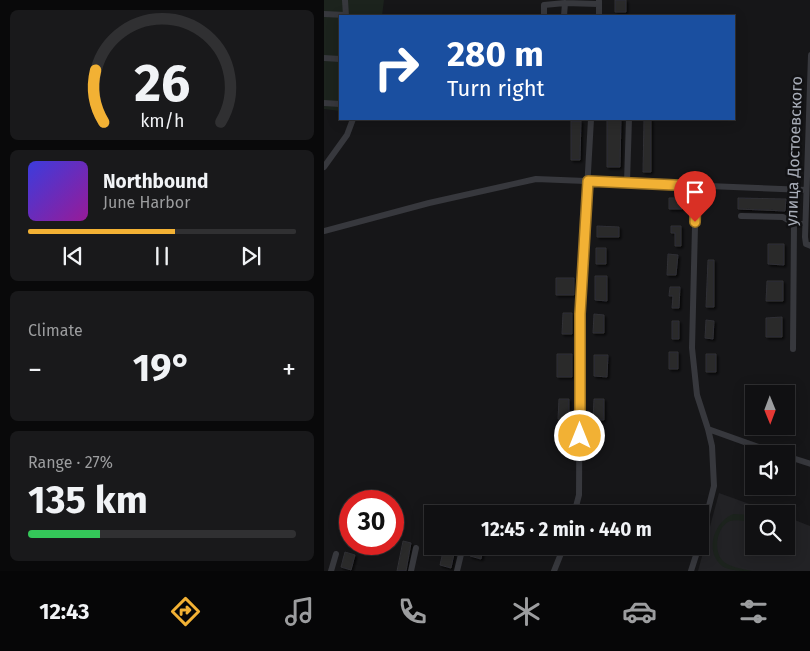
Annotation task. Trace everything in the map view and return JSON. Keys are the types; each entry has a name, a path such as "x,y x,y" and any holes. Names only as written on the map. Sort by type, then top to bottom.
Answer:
{"street":[{"path":"345,0 346,15"},
{"path":"544,15 544,5 598,2 599,15"},
{"path":"564,4 564,15"},
{"path":"324,14 339,15"},
{"name":"улица Достоевского","path":"810,55 810,104 804,237 806,244 810,246"},
{"path":"324,58 339,60"},
{"path":"324,103 339,104"},
{"path":"324,167 347,135 353,120"},
{"path":"576,505 579,495 580,314 591,120"},
{"path":"627,182 629,120"},
{"path":"324,231 429,202 536,179 806,190"},
{"path":"696,186 692,348 697,395 712,446 714,486 709,506"},
{"path":"740,216 783,217 794,224 805,224"},
{"path":"793,349 794,224"},
{"path":"708,429 753,445"},
{"path":"795,459 810,464"},
{"path":"411,571 416,548"},
{"path":"331,571 336,554"},
{"path":"457,571 461,555"},
{"path":"554,571 560,555"},
{"path":"691,571 696,555"}],"shaded area":[{"path":"324,0 384,0 382,15 339,15 339,111 324,109"},
{"path":"719,493 752,505 745,505 745,555 795,555 795,520 810,526 810,571 698,571 702,555 709,555 709,530"},
{"path":"733,514 745,515 745,520 730,521 722,528 717,545 719,556 728,564 752,571 725,568 713,553 716,530 726,518"}],"building":[{"path":"615,0 626,0 626,12 615,12"},
{"path":"607,120 621,120 620,167 607,167"},
{"path":"644,120 651,120 651,172 643,172"},
{"path":"571,121 581,121 580,160 571,160"},
{"path":"669,198 682,198 682,209 669,209"},
{"path":"738,198 786,199 785,211 738,209"},
{"path":"597,226 619,227 619,237 597,237"},
{"path":"671,226 681,226 681,246 675,246 675,233 671,233"},
{"path":"768,244 784,244 784,265 768,264"},
{"path":"596,248 606,248 606,264 596,264"},
{"path":"668,254 678,255 676,275 667,275"},
{"path":"708,260 714,260 714,307 706,307"},
{"path":"595,276 607,276 607,301 595,300"},
{"path":"556,278 574,278 574,295 556,295"},
{"path":"767,281 783,281 783,301 766,301"},
{"path":"670,287 680,287 679,308 672,308 673,296 669,296"},
{"path":"563,313 572,313 572,334 562,334"},
{"path":"594,314 604,315 604,333 593,333"},
{"path":"782,317 782,337 766,337 766,318"},
{"path":"706,320 714,321 713,339 705,338"},
{"path":"672,321 679,321 679,339 672,339"},
{"path":"669,352 678,352 678,369 669,369"},
{"path":"557,354 572,354 572,377 557,377"},
{"path":"706,354 716,354 716,372 706,372"},
{"path":"594,355 608,355 607,377 594,376"},
{"path":"559,399 569,399 569,419 558,419"},
{"path":"594,399 604,399 604,420 593,420"},
{"path":"404,541 411,543 406,571 397,571 400,555 404,555"},
{"path":"344,555 355,555 351,570 341,567"},
{"path":"442,555 454,555 451,568 440,565"},
{"path":"470,555 482,555 481,559"}],"route":[{"path":"580,436 580,314 588,181 696,186 695,222"}]}
